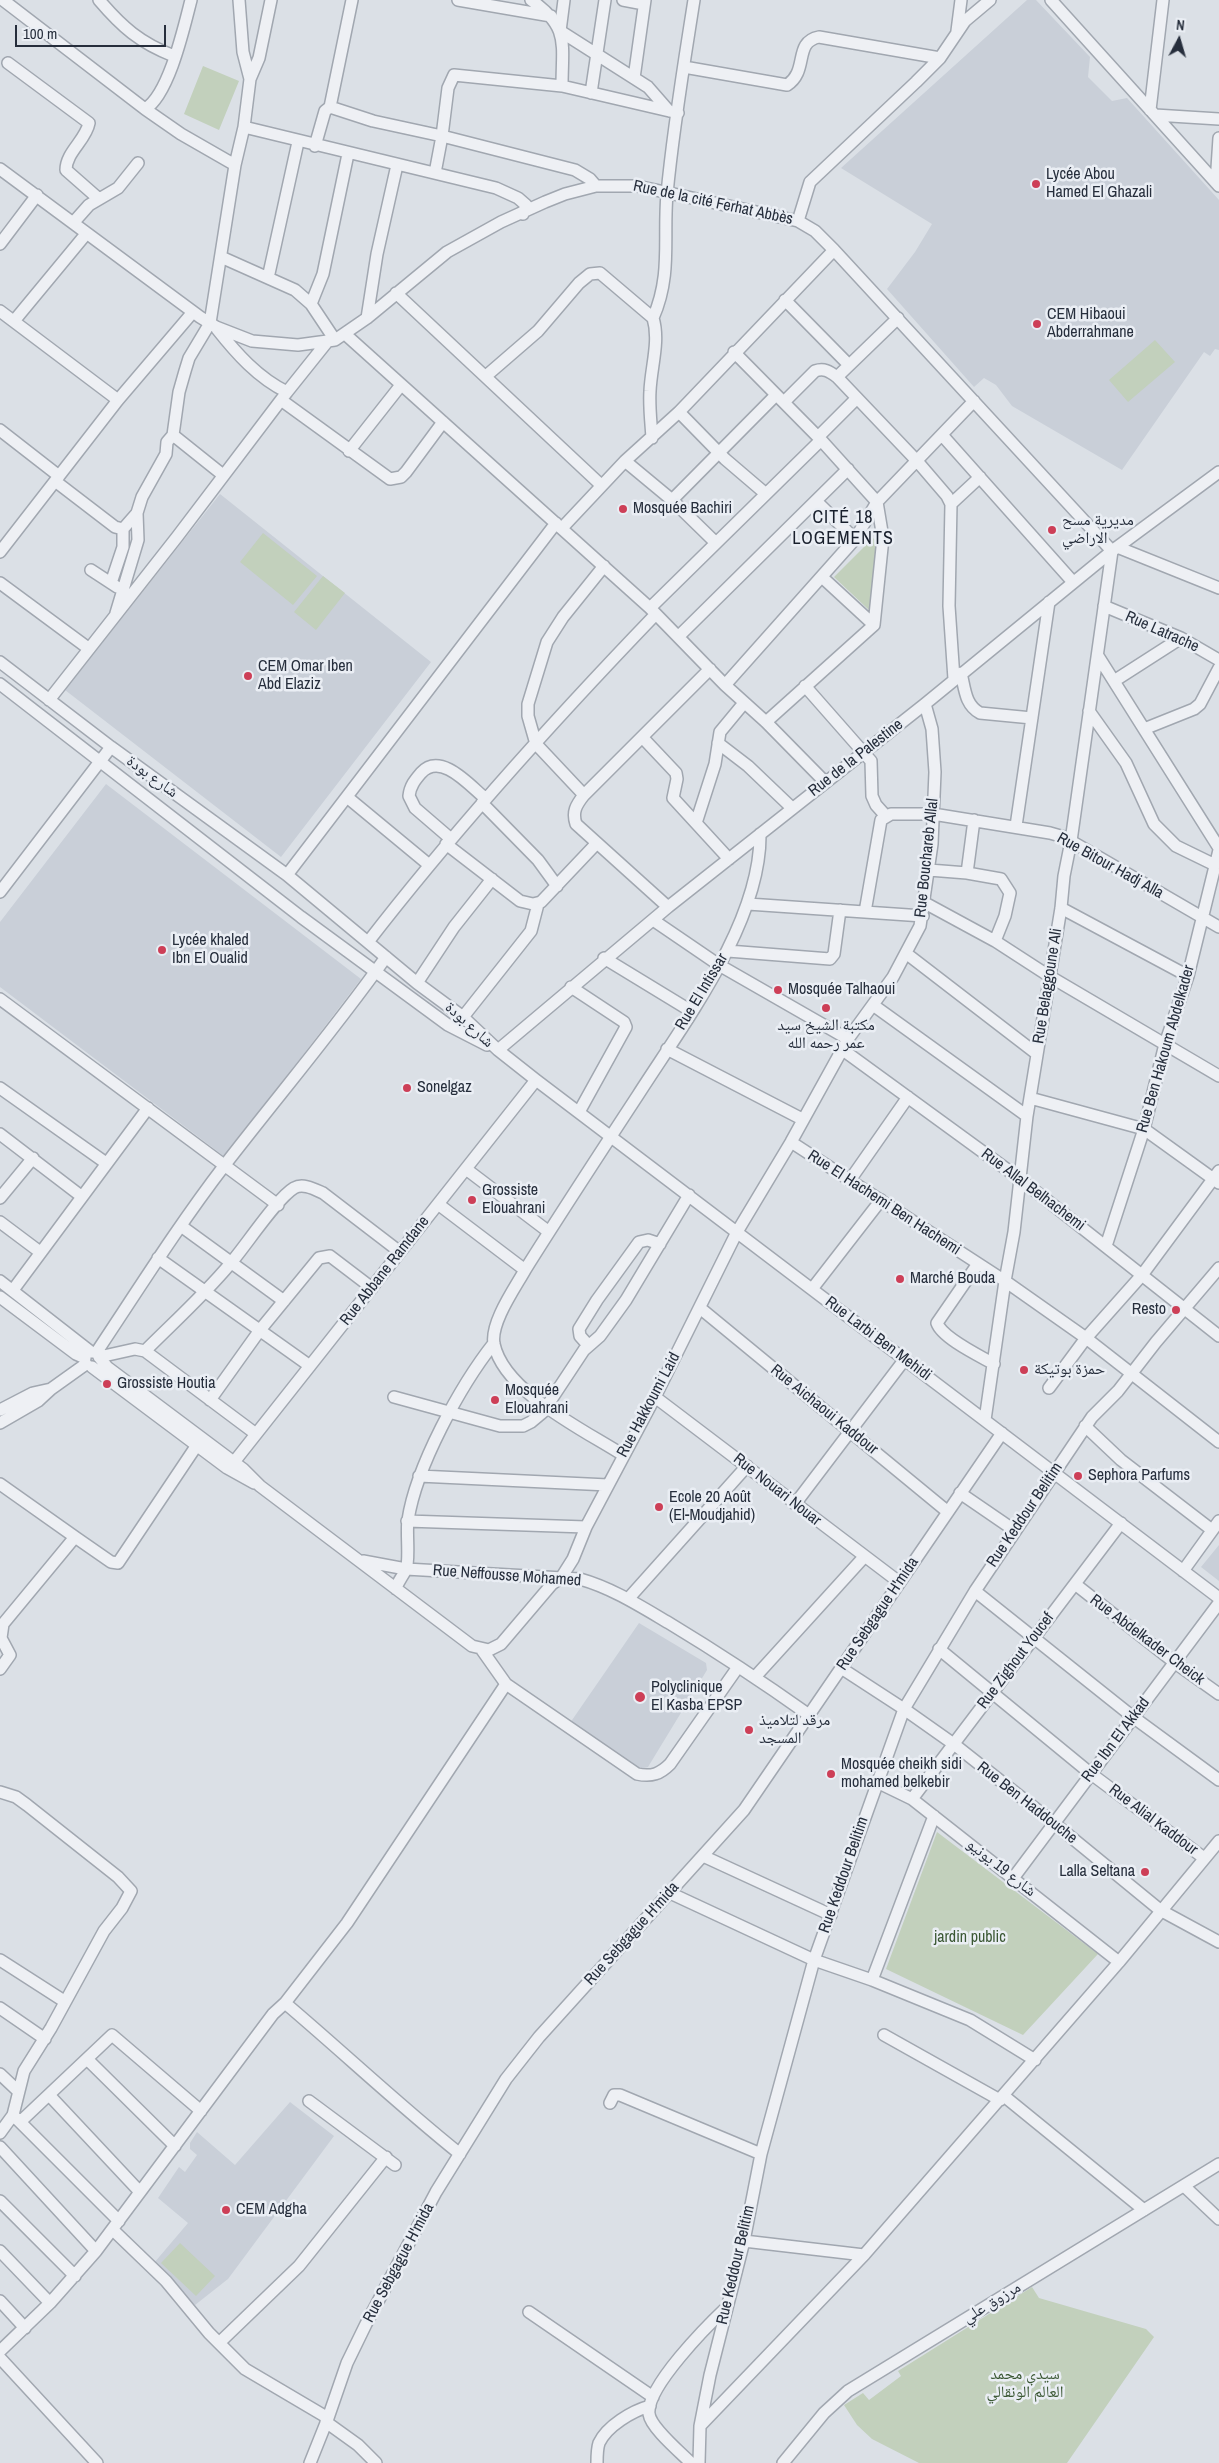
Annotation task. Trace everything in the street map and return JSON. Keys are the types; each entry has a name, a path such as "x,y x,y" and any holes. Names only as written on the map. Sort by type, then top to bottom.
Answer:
{"street":[{"path":"3,0 145,109 188,138 235,165"},
{"path":"98,0 132,35 143,43 174,56"},
{"path":"239,0 243,52 250,79"},
{"path":"111,583 123,547 124,529 136,513 142,497 166,454 167,442 173,435 179,392 190,358 213,325 221,257 235,165 244,127 250,79 257,66 271,0"},
{"path":"315,146 325,111 330,107 352,0"},
{"path":"458,0 552,17"},
{"path":"531,0 552,17 560,31 648,87 674,112"},
{"path":"562,86 560,31 564,0"},
{"path":"590,92 605,0"},
{"path":"623,0 644,2 634,78"},
{"path":"653,318 662,298 664,283 667,193 674,112 684,67 694,0"},
{"path":"957,32 962,0"},
{"path":"798,221 810,182 940,58 970,16 990,0"},
{"path":"1051,0 1218,184"},
{"path":"1152,112 1163,0"},
{"path":"145,109 159,97 166,84 190,1"},
{"path":"684,67 787,85 798,75 806,43 811,39 819,37 940,58"},
{"path":"8,64 90,123 84,136 66,163 66,170 99,199"},
{"path":"435,173 448,88 454,75 562,86 674,112"},
{"path":"330,107 373,121 442,136 575,170 590,179 596,186"},
{"path":"1152,112 1219,119"},
{"path":"244,127 298,142 496,188 518,198 526,205 523,214"},
{"path":"1218,184 1219,138"},
{"path":"268,278 298,142"},
{"path":"311,304 323,274 348,154"},
{"path":"73,224 89,205 106,197 118,188 138,163"},
{"path":"367,318 378,254 397,165"},
{"path":"0,169 37,195 86,234 213,325 252,341 274,344 298,345 340,335"},
{"name":"Rue de la cité Ferhat Abbès","path":"340,335 367,318 447,252 501,222 566,194 596,186 628,184 798,221 815,231 834,250 1114,549"},
{"path":"0,244 37,195"},
{"path":"14,321 86,234"},
{"path":"287,875 559,525 625,461 680,412 734,352 834,250"},
{"path":"221,257 295,290 340,335 402,384 604,566 679,636 724,685 766,722 825,782"},
{"path":"486,376 538,331 579,283 594,273 600,273 653,318 656,326 656,345 650,392 652,438"},
{"path":"396,293 432,330 486,376 601,485"},
{"path":"785,300 849,365"},
{"path":"0,311 118,400"},
{"path":"0,552 118,400 193,312"},
{"path":"836,377 898,318"},
{"path":"213,325 241,357 284,396 350,451 390,479 395,480 406,472 443,422"},
{"path":"49,700 88,648 114,619 284,396 340,335"},
{"path":"734,352 820,438 877,502 883,538 874,624 766,722"},
{"path":"672,500 718,451 780,398 814,371 821,369 830,371 918,461 947,496 951,504 949,590 958,676 968,704 972,709 980,713 1032,718"},
{"path":"350,451 402,384"},
{"path":"368,942 428,864 652,611 857,398"},
{"path":"724,685 823,578 855,539 877,502 974,401"},
{"path":"680,412 718,451 766,494"},
{"path":"0,430 108,522 124,529"},
{"path":"173,435 223,474"},
{"path":"942,435 1073,582"},
{"path":"625,461 672,500 716,543"},
{"path":"679,636 848,469"},
{"name":"Rue de la Palestine","path":"498,1050 604,958 925,704 1114,549 1219,472"},
{"path":"951,504 980,477"},
{"path":"816,501 855,539"},
{"path":"114,619 138,540 136,513"},
{"path":"1114,549 1218,584"},
{"name":"Rue Belaggoune Ali","path":"984,1420 994,1364 1004,1281 1014,1232 1027,1116 1061,908 1064,876 1071,842 1104,606 1114,549"},
{"path":"584,795 536,744 528,716 528,704 542,655 563,617 604,566"},
{"path":"92,570 122,590"},
{"path":"823,578 874,624"},
{"path":"0,583 88,648"},
{"path":"1016,826 1050,602"},
{"name":"Rue Latrache","path":"1104,606 1181,638 1219,660"},
{"path":"1114,682 1181,638"},
{"path":"1098,656 1219,849"},
{"name":"شارع بودة","path":"0,662 111,747 287,875 418,983 463,1016 498,1050"},
{"path":"1144,730 1194,709 1200,704 1219,668"},
{"path":"668,907 576,824 574,818 576,805 710,669"},
{"name":"شارع بودة","path":"0,684 448,1026 498,1050"},
{"path":"806,686 864,752 872,764 872,796 876,805 885,815 879,824 865,912"},
{"path":"696,823 715,764 723,726 744,703"},
{"name":"Rue Bouchareb Allal","path":"737,1232 791,1142 802,1119 846,1044 907,954 923,916 929,870 935,772 933,738 925,704"},
{"path":"1089,711 1126,763 1154,824 1176,846 1215,865"},
{"path":"642,737 676,773 677,779 673,798 729,860"},
{"path":"718,743 748,766 792,808"},
{"path":"0,892 111,747"},
{"path":"538,904 520,901 492,879 448,841 411,802 409,791 413,782 427,766 441,766 452,771 484,801 538,860 557,886"},
{"path":"346,797 428,864"},
{"name":"Rue Bitour Hadj Alla","path":"885,815 933,814 1050,833 1071,842 1219,927"},
{"path":"967,873 974,820"},
{"name":"Rue El Intissar","path":"494,1344 500,1316 525,1270 728,951 748,904 760,856 760,834"},
{"path":"463,1016 531,931 538,904 596,844"},
{"name":"Rue Ben Hakoum Abdelkader","path":"1106,1246 1144,1129 1165,1044 1188,976 1219,849"},
{"path":"929,870 967,873 1001,879 1010,893 1005,916 995,940"},
{"path":"418,983 454,927 492,879"},
{"path":"925,903 995,940 1049,976 1219,1076"},
{"path":"748,904 923,916"},
{"path":"1061,908 1188,976"},
{"path":"728,951 830,959 834,954 840,910"},
{"name":"Rue Allal Belhachemi","path":"653,920 718,965 846,1044 908,1098 1020,1179 1219,1336"},
{"path":"907,954 1037,1054"},
{"path":"0,1423 38,1401 51,1388 93,1358 158,1258 224,1166 386,957"},
{"path":"604,958 691,1011"},
{"path":"571,987 624,1022 626,1027 579,1112"},
{"path":"0,999 278,1205"},
{"path":"873,1005 1027,1116"},
{"path":"667,1049 802,1119"},
{"name":"Rue Larbi Ben Mehidi","path":"498,1050 1219,1598"},
{"name":"Rue Abbane Ramdane","path":"234,1462 536,1080"},
{"path":"0,1088 106,1163"},
{"path":"850,1180 908,1098"},
{"path":"1030,1098 1144,1129 1217,1177 1142,1275 1086,1338 1049,1388"},
{"path":"13,1290 148,1108"},
{"path":"0,1134 82,1196"},
{"name":"Rue El Hachemi Ben Hachemi","path":"791,1142 1004,1281 1086,1338 1219,1442"},
{"path":"0,1198 32,1158"},
{"path":"466,1169 549,1232"},
{"path":"145,1351 205,1293 291,1190 298,1186 315,1189 400,1252"},
{"path":"394,1397 500,1426 522,1426 538,1418 588,1345 600,1336 660,1244 689,1195"},
{"path":"812,1289 881,1200"},
{"path":"438,1204 525,1270"},
{"path":"0,1222 40,1252"},
{"path":"181,1226 284,1301"},
{"name":"Rue Hakkoumi Laid","path":"482,1650 490,1650 501,1644 552,1584 561,1578 573,1559 586,1527 622,1455 655,1397 737,1232"},
{"path":"588,1345 580,1336 579,1327 624,1261 639,1242 648,1240 660,1244"},
{"path":"210,1400 260,1330 313,1264 324,1256 330,1256 336,1260 372,1288"},
{"path":"158,1258 310,1366"},
{"path":"624,1261 642,1272"},
{"path":"977,1265 937,1324 940,1330 947,1336 994,1364"},
{"name":"Rue Keddour Belitim","path":"699,2463 700,2426 710,2375 744,2241 761,2154 814,1960 904,1709 1014,1530 1099,1407 1112,1397 1219,1268"},
{"path":"0,1281 163,1414 197,1445 234,1474 260,1486"},
{"path":"0,1297 76,1354 93,1358 135,1349 145,1351 256,1434"},
{"name":"Rue Aichaoui Kaddour","path":"700,1308 948,1512"},
{"path":"396,1589 398,1580 406,1569 407,1521 419,1476 449,1413 483,1357 494,1344 509,1374 546,1406 622,1455"},
{"path":"795,1504 905,1359"},
{"path":"0,1410 33,1393 51,1388"},
{"name":"Rue Nouari Nouar","path":"655,1397 899,1582"},
{"path":"163,1414 234,1462 260,1486 356,1559 472,1646 482,1650 506,1684 637,1774 656,1775 670,1764 738,1667"},
{"path":"1086,1426 1121,1460 1215,1525 1183,1571"},
{"name":"Rue Sebgague H'mida","path":"310,2463 347,2363 366,2324 436,2192 506,2078 539,2036 670,1893 756,1794 1002,1433"},
{"path":"0,1484 111,1562 118,1563 197,1445"},
{"path":"628,1599 747,1466"},
{"path":"419,1476 608,1485"},
{"path":"960,1493 1014,1530"},
{"path":"407,1521 586,1527"},
{"name":"Rue Zighout Youcef","path":"912,1799 1121,1523"},
{"path":"0,1669 10,1655 1,1638 2,1623 75,1537"},
{"path":"755,1678 864,1557"},
{"name":"Rue Neffousse Mohamed","path":"356,1559 406,1569 561,1578 592,1582 628,1599 738,1667 809,1715"},
{"name":"Rue Abdelkader Cheick","path":"1075,1584 1174,1662 1219,1694"},
{"path":"975,1591 1133,1717 1219,1780"},
{"name":"Rue Ibn El Akkad","path":"1014,1877 1219,1603"},
{"name":"Rue Alial Kaddour","path":"939,1650 1090,1773 1204,1858"},
{"name":"Rue Ben Haddouche","path":"841,1668 904,1709 954,1746 1055,1824 1160,1910 1219,1942"},
{"path":"0,2351 50,2303 96,2251 273,2014 285,2002 347,1922 506,1684"},
{"name":"شارع 19 يونيو","path":"877,1782 912,1799 1014,1877 1119,1962"},
{"path":"0,1792 16,1797 27,1805 130,1888 128,1898 104,1931 45,2038 24,2071 18,2091 16,2119 116,2225 219,2343 250,2373 327,2420 358,2445 376,2463"},
{"path":"872,1980 934,1816"},
{"path":"700,2426 864,2255 1119,1962 1219,1840"},
{"path":"703,1856 831,1915"},
{"path":"670,1893 814,1960 872,1980 970,2020 1035,2060"},
{"path":"0,1960 64,2002"},
{"path":"285,2002 388,2090 412,2116 460,2154"},
{"path":"0,2008 45,2038"},
{"path":"0,2133 16,2119 50,2096 112,2035 202,2111"},
{"path":"884,2035 1002,2098 1144,2210"},
{"path":"87,2059 175,2146"},
{"path":"0,2074 18,2091"},
{"path":"610,2103 614,2095 620,2095 761,2154"},
{"path":"50,2096 140,2192"},
{"path":"309,2101 386,2156 395,2166"},
{"path":"0,2147 96,2251"},
{"path":"219,2343 299,2266 386,2156"},
{"name":"مرزوق علي","path":"783,2463 824,2413 848,2391 1219,2164"},
{"path":"1184,2186 1219,2219"},
{"path":"0,2201 75,2276"},
{"path":"744,2241 864,2255"},
{"path":"0,2251 50,2303"},
{"path":"0,2301 25,2328"},
{"path":"691,2463 653,2424 649,2414 651,2401 680,2356 702,2330 727,2307"},
{"path":"529,2312 651,2401"},
{"path":"0,2358 97,2463"},
{"path":"597,2463 600,2440 630,2413 651,2401"}],"shaded area":[{"name":"Lycée Abou Hamed El Ghazali","path":"1027,0 1036,0 1090,57 1088,77 1112,101 1127,98 1219,200 1219,350 1215,349 1210,356 1204,352 1122,470 1012,406 996,385 984,378 974,387 887,289 915,252 932,224 841,168"},
{"name":"CEM Omar Iben Abd Elaziz","path":"220,494 431,662 281,857 65,690"},
{"name":"Lycée khaled Ibn El Oualid","path":"106,784 361,979 225,1157 0,987 0,922"},
{"path":"1219,1545 1219,1581 1201,1567"},
{"name":"Polyclinique El Kasba EPSP","path":"639,1623 706,1663 707,1670 648,1767 635,1770 570,1723"},
{"name":"CEM Adgha","path":"290,2102 334,2136 228,2279 195,2305 154,2263 188,2223 158,2198 179,2167 185,2172 197,2155 190,2149 190,2143 197,2132 235,2165"}],"green space":[{"path":"203,66 239,81 219,130 184,114"},
{"path":"1155,340 1175,362 1128,402 1109,380"},
{"path":"263,533 317,576 293,605 240,562"},
{"path":"873,538 880,545 869,610 834,577"},
{"path":"323,576 345,593 316,630 294,612"},
{"name":"jardin public","path":"937,1832 1098,1954 1023,2035 886,1969"},
{"path":"180,2243 215,2276 196,2296 161,2263"},
{"name":"سيدي محمد العالم الونقالي","path":"1032,2287 1039,2298 1146,2329 1154,2337 1067,2463 919,2463 872,2439 857,2425 844,2405 863,2393 869,2400 901,2376 898,2371"}],"place":[{"name":"Lycée Abou Hamed El Ghazali","path":"1036,184"},
{"name":"CEM Hibaoui Abderrahmane","path":"1037,324"},
{"name":"Mosquée Bachiri","path":"623,509"},
{"name":"مديرية مسح الاراضي","path":"1052,530"},
{"name":"CEM Omar Iben Abd Elaziz","path":"248,676"},
{"name":"Lycée khaled Ibn El Oualid","path":"162,950"},
{"name":"Mosquée Talhaoui","path":"778,990"},
{"name":"مكتبة الشيخ سيد عمر رحمه الله","path":"826,1008"},
{"name":"Sonelgaz","path":"407,1088"},
{"name":"Grossiste Elouahrani","path":"472,1200"},
{"name":"Marché Bouda","path":"900,1279"},
{"name":"Resto","path":"1176,1310"},
{"name":"حمزة بوتيكة","path":"1024,1370"},
{"name":"Grossiste Houtia","path":"107,1384"},
{"name":"Mosquée Elouahrani","path":"495,1400"},
{"name":"Sephora Parfums","path":"1078,1476"},
{"name":"Ecole 20 Août (El-Moudjahid)","path":"659,1507"},
{"name":"Polyclinique El Kasba EPSP","path":"640,1697"},
{"name":"مرقد لتلاميذ المسجد","path":"749,1730"},
{"name":"Mosquée cheikh sidi mohamed belkebir","path":"831,1774"},
{"name":"Lalla Seltana","path":"1145,1872"},
{"name":"CEM Adgha","path":"226,2210"}],"district":[{"name":"CITÉ 18 LOGEMENTS","path":"843,528"}]}
